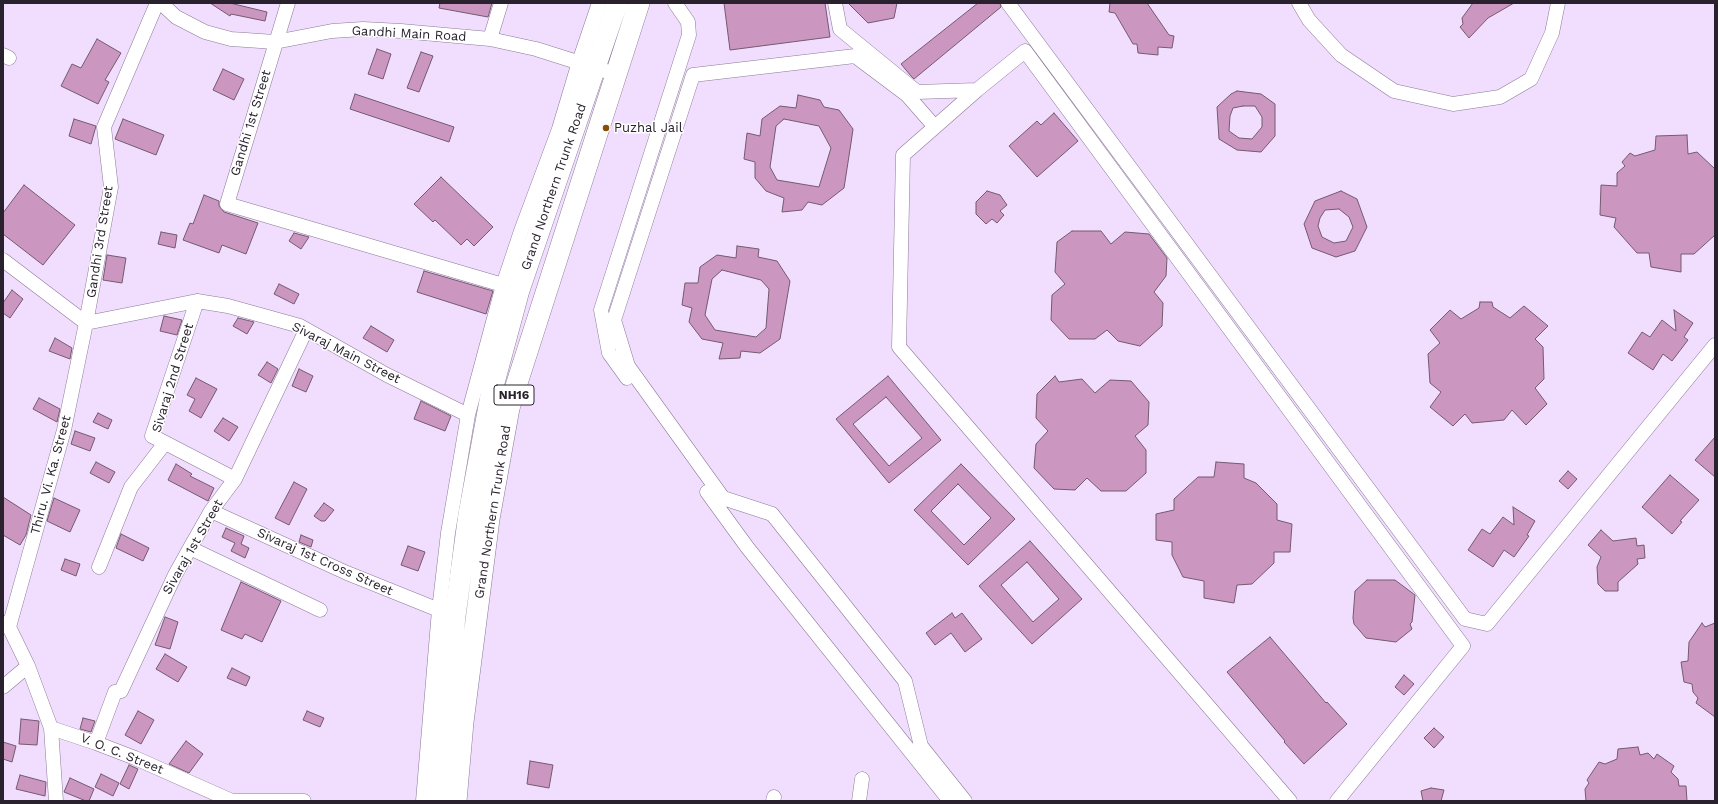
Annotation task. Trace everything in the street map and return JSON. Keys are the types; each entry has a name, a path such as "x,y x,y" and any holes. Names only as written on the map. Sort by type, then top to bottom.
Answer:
{"highway":[{"name":"Grand Northern Trunk Road","path":"437,801 455,616 469,514 492,390 519,290 587,65 617,3"},
{"name":"Grand Northern Trunk Road","path":"456,801 463,722 489,519 509,408 639,3"}],"street":[{"name":"Gandhi 3rd Street","path":"86,323 111,187 104,126 157,3"},
{"name":"Gandhi Main Road","path":"161,3 176,17 205,32 231,39 275,42 332,32 363,29 401,30 490,39 536,49 615,74"},
{"name":"Gandhi 1st Street","path":"288,3 227,204 503,285"},
{"path":"490,39 502,3"},
{"path":"423,801 439,610 448,533 468,414 503,285 521,231 559,129 587,65 599,3"},
{"path":"675,3 688,22 689,35 601,310 610,353 747,547 950,801"},
{"path":"835,3 840,28 917,92 977,90"},
{"path":"1008,3 1465,619 1488,624 1715,344"},
{"path":"1299,3 1309,20 1341,55 1394,91 1453,104 1500,98 1532,79 1552,33 1558,3"},
{"path":"1290,801 900,347 903,155 977,90 1025,51 1463,646 1337,801"},
{"path":"935,128 907,96 855,56 693,75 614,320 628,366 723,498 772,514 905,681 922,746 965,801"},
{"path":"3,260 86,323"},
{"name":"Sivaraj Main Street","path":"86,323 197,301 228,306 300,326 387,375 468,414"},
{"name":"Sivaraj 2nd Street","path":"197,301 152,436 235,479"},
{"name":"Thiru. Vi. Ka. Street","path":"6,625 64,430 86,323"},
{"name":"Sivaraj 1st Street","path":"96,743 115,692 121,691 175,575 190,548 211,511 235,479 306,330"},
{"path":"99,567 131,487 165,443"},
{"name":"Sivaraj 1st Cross Street","path":"211,511 340,570 439,610"},
{"path":"190,548 320,610"},
{"path":"6,625 28,666 51,728 56,801"},
{"path":"3,687 28,666"},
{"name":"V. O. C. Street","path":"51,728 96,743 232,801 304,801"},
{"path":"859,801 862,778"}],"building":[{"path":"210,3 230,3 267,12 265,21 231,14 230,16"},
{"path":"440,3 492,3 488,17 439,8"},
{"path":"724,3 825,3 830,37 730,50"},
{"path":"848,3 897,3 894,18 868,23"},
{"path":"978,3 1000,3 1001,7 914,79 901,64"},
{"path":"1110,3 1147,3 1169,35 1174,36 1172,48 1158,47 1158,55 1138,53 1137,44 1133,44 1115,13 1109,12"},
{"path":"1473,3 1514,3 1488,18 1469,38 1460,27 1463,24 1462,18"},
{"path":"97,39 121,53 105,80 109,82 98,104 61,86 72,64 81,68"},
{"path":"377,49 391,54 383,79 368,74"},
{"path":"421,52 433,56 419,92 407,88"},
{"path":"223,69 244,79 234,100 213,90"},
{"path":"1237,91 1261,94 1275,104 1275,136 1261,152 1237,150 1219,139 1217,107 1231,94","holes":["1255,106 1262,117 1262,127 1252,139 1239,138 1229,131 1230,116 1233,108"]},
{"path":"355,94 454,127 449,142 350,109"},
{"path":"798,95 820,100 824,107 839,110 853,129 844,188 822,205 808,202 802,210 782,212 784,198 766,191 755,178 755,162 744,159 747,133 760,136 762,119 780,106 796,108","holes":["784,119 819,126 831,148 819,187 777,180 770,167 776,126"]},
{"path":"1054,113 1078,141 1037,177 1009,146 1037,121 1041,125"},
{"path":"74,119 96,126 91,144 69,136"},
{"path":"123,119 164,135 156,155 115,139"},
{"path":"1687,135 1688,154 1697,152 1715,169 1715,235 1694,254 1681,254 1681,272 1651,267 1649,253 1637,253 1614,227 1616,218 1600,215 1601,185 1617,186 1617,173 1625,166 1622,162 1630,153 1635,156 1655,150 1656,136"},
{"path":"441,177 493,227 474,246 467,239 461,245 435,220 433,222 414,204"},
{"path":"24,185 75,225 43,265 3,234 3,213"},
{"path":"987,191 1000,195 1007,205 1000,211 1004,215 997,223 992,219 986,224 976,214 976,202"},
{"path":"1341,191 1357,199 1367,227 1355,251 1336,257 1312,248 1304,224 1315,201","holes":["1339,209 1349,217 1353,227 1346,241 1334,243 1322,237 1318,226 1320,218 1325,210"]},
{"path":"204,195 219,201 219,206 224,212 258,223 246,254 222,245 219,253 183,240 190,223 193,224"},
{"path":"1072,231 1101,231 1111,244 1125,232 1149,234 1167,258 1166,276 1154,292 1163,303 1162,326 1140,346 1118,341 1107,330 1095,339 1069,339 1051,320 1052,295 1065,284 1055,272 1057,242"},
{"path":"161,232 177,235 175,248 158,244"},
{"path":"294,233 309,237 301,249 289,241"},
{"path":"737,246 759,249 758,257 777,261 790,281 780,339 760,353 741,351 740,358 719,359 723,343 702,339 689,322 692,308 682,305 685,283 698,283 700,267 717,255 736,258","holes":["722,270 761,280 769,289 766,328 756,337 715,330 705,315 712,279"]},
{"path":"107,255 126,258 122,283 103,280"},
{"path":"424,271 493,291 486,314 417,292"},
{"path":"279,284 299,294 294,304 274,294"},
{"path":"12,290 23,299 10,318 3,313 3,303"},
{"path":"1480,302 1492,302 1493,307 1510,318 1524,306 1548,326 1535,339 1543,347 1544,379 1535,388 1547,404 1526,425 1512,410 1504,420 1472,423 1465,414 1453,426 1430,407 1441,392 1430,383 1428,354 1440,343 1430,330 1450,310 1461,319 1479,308"},
{"path":"1674,310 1693,323 1684,337 1688,340 1672,361 1663,354 1653,370 1628,353 1642,332 1650,337 1662,320 1676,331"},
{"path":"164,316 182,320 177,335 160,331"},
{"path":"238,318 254,322 247,334 233,326"},
{"path":"371,326 394,340 387,352 363,338"},
{"path":"55,338 72,348 70,359 49,351"},
{"path":"267,362 278,369 271,383 258,375"},
{"path":"299,369 313,376 306,392 292,386"},
{"path":"888,376 941,440 889,483 836,419","holes":["886,397 922,438 889,466 853,424"]},
{"path":"1055,376 1059,382 1082,379 1095,393 1110,380 1131,381 1149,402 1148,425 1135,436 1146,450 1146,473 1126,491 1101,491 1087,478 1075,490 1054,489 1034,468 1036,444 1048,431 1036,418 1037,394"},
{"path":"196,378 217,389 201,418 189,411 195,399 187,395"},
{"path":"39,398 60,409 57,422 33,409"},
{"path":"421,401 451,416 445,431 414,419"},
{"path":"98,413 112,420 108,429 93,422"},
{"path":"223,418 238,427 229,441 214,431"},
{"path":"75,431 95,438 90,451 71,444"},
{"path":"1715,437 1715,477 1695,460"},
{"path":"96,462 115,472 109,483 90,473"},
{"path":"1216,462 1244,464 1244,478 1256,483 1277,504 1277,520 1292,524 1290,552 1274,552 1274,563 1252,584 1237,585 1234,603 1204,598 1204,581 1183,577 1172,555 1172,542 1156,540 1156,514 1174,510 1174,499 1198,477 1214,477"},
{"path":"176,464 192,474 190,476 214,488 208,501 168,480"},
{"path":"961,464 1015,519 968,565 914,510","holes":["958,484 991,518 964,545 931,511"]},
{"path":"1568,471 1577,479 1568,489 1559,481"},
{"path":"1670,475 1699,500 1680,521 1682,522 1672,534 1642,507"},
{"path":"294,482 307,489 289,525 275,518"},
{"path":"3,497 31,515 26,535 20,545 3,535"},
{"path":"54,498 80,510 70,532 47,521"},
{"path":"324,503 334,510 325,521 321,521 314,516"},
{"path":"1513,507 1535,521 1527,535 1529,536 1514,557 1504,550 1493,567 1468,550 1482,529 1490,534 1503,517 1514,525"},
{"path":"226,528 244,536 241,544 249,548 245,558 231,551 235,543 222,537"},
{"path":"1601,530 1613,541 1636,538 1637,546 1644,545 1645,558 1637,559 1638,564 1618,582 1618,591 1605,591 1598,584 1597,567 1601,557 1588,545"},
{"path":"121,534 149,548 143,561 116,548"},
{"path":"301,535 313,540 311,547 299,542"},
{"path":"1030,541 1082,599 1032,644 979,586","holes":["1027,562 1059,599 1033,622 1001,585"]},
{"path":"408,546 425,552 418,571 401,565"},
{"path":"65,559 80,564 76,576 61,570"},
{"path":"1367,580 1395,580 1415,595 1412,622 1410,624 1412,629 1396,642 1366,638 1354,624 1355,591"},
{"path":"241,582 281,601 262,642 245,634 242,639 221,630"},
{"path":"952,613 955,618 962,613 982,639 965,652 951,633 935,645 926,633"},
{"path":"165,617 178,622 170,649 155,645"},
{"path":"1702,623 1705,627 1715,623 1715,717 1696,703 1698,698 1693,692 1692,684 1684,682 1681,662 1688,661 1689,642"},
{"path":"1270,637 1326,703 1327,702 1347,724 1304,764 1284,742 1285,741 1227,672"},
{"path":"165,654 187,667 178,682 156,669"},
{"path":"232,668 250,677 246,686 227,678"},
{"path":"1404,675 1414,684 1404,695 1395,687"},
{"path":"138,711 154,720 141,744 125,735"},
{"path":"307,711 324,718 320,727 303,720"},
{"path":"83,718 95,721 91,732 80,729"},
{"path":"21,719 39,721 37,745 19,744"},
{"path":"1434,728 1444,737 1434,748 1424,738"},
{"path":"186,741 203,754 189,773 169,764"},
{"path":"3,742 16,746 12,762 3,759"},
{"path":"1638,747 1640,755 1648,753 1654,759 1657,754 1674,766 1671,772 1678,779 1679,786 1686,786 1687,801 1586,801 1585,789 1589,783 1587,780 1599,762 1605,764 1617,759 1618,749"},
{"path":"530,761 553,765 549,788 527,784"},
{"path":"129,765 138,769 129,789 120,784"},
{"path":"101,774 119,783 113,796 95,787"},
{"path":"20,775 46,782 45,796 16,789"},
{"path":"70,778 94,789 89,801 64,792"},
{"path":"1431,788 1444,790 1441,801 1423,801 1421,791"}],"place":[{"name":"Puzhal Jail","path":"606,128"}]}
